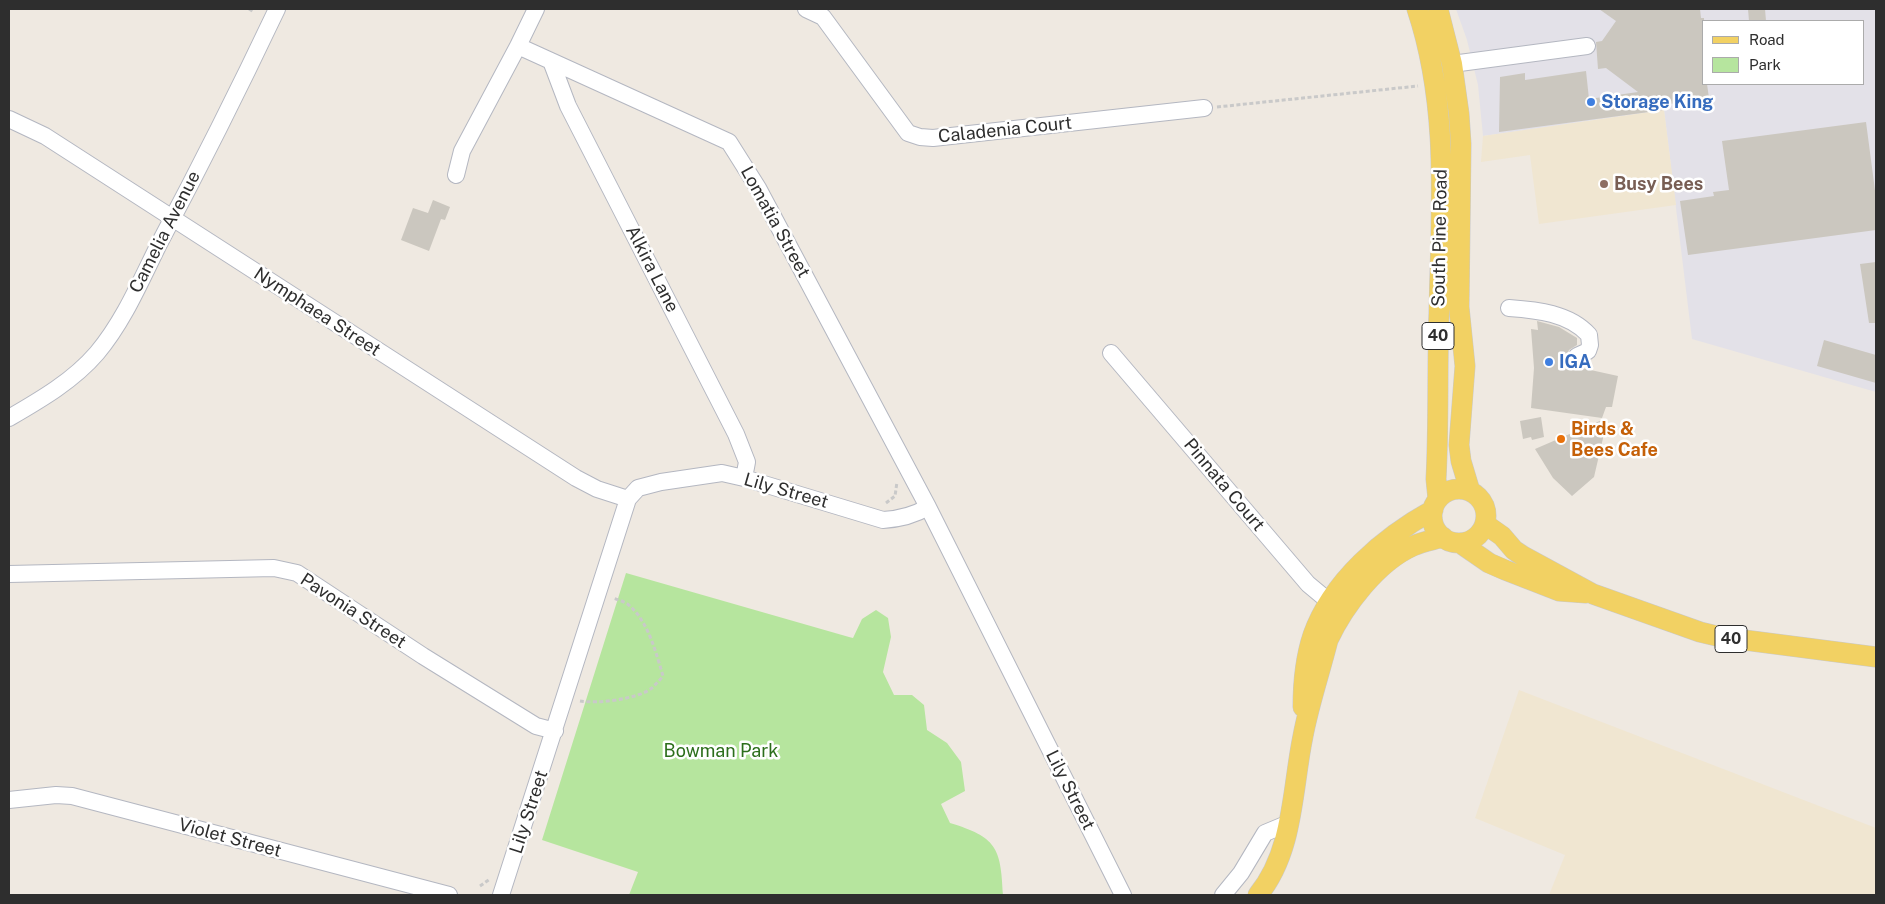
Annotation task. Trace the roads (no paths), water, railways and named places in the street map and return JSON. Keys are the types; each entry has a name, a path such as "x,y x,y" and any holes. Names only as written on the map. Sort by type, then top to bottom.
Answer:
{"main road":[{"name":"South Pine Road","path":"1417,9 1435,80 1441,139 1435,505"},
{"name":"South Pine Road","path":"1438,9 1452,64 1461,144 1460,307 1465,366 1458,445 1470,491"},
{"path":"1258,895 1281,853 1289,823 1303,734 1341,585 1374,552 1435,505 1444,493 1452,489 1470,491"},
{"name":"40","path":"1470,491 1482,501 1486,508 1485,524 1502,536 1514,550 1593,594 1677,626 1720,637 1876,657"},
{"name":"40","path":"1435,505 1434,525 1451,540 1489,563 1559,591 1593,594"},
{"path":"1336,608 1354,596 1370,578 1399,554 1415,545 1476,538 1485,524"}],"street":[{"name":"Camelia Avenue","path":"9,418 52,392 79,371 96,355 110,336 173,218 277,9"},
{"path":"456,175 462,151 536,9"},
{"name":"Caladenia Court","path":"806,9 823,17 908,133 920,137 933,138 1204,108"},
{"name":"Lomatia Street","path":"518,46 729,142 758,188 928,507"},
{"path":"1452,64 1587,46"},
{"name":"Alkira Lane","path":"551,61 568,106 736,434 747,462 744,478"},
{"name":"Nymphaea Street","path":"9,118 45,136 173,218 194,234 576,478 597,489 628,499"},
{"path":"1509,308 1535,310 1574,322 1589,335 1590,345 1588,351 1577,356"},
{"name":"Pinnata Court","path":"1111,353 1308,584 1336,608"},
{"name":"Lily Street","path":"502,895 628,499 638,488 661,482 722,473 883,520 914,515 928,507 1123,895"},
{"name":"Pavonia Street","path":"9,574 274,568 297,573 423,656 536,726 555,731"},
{"name":"Violet Street","path":"9,800 56,795 72,796 449,895"},
{"path":"1223,895 1241,873 1265,833 1289,823"}],"place":[{"name":"Storage King","path":"1591,102"},
{"name":"Busy Bees","path":"1604,184"},
{"name":"IGA","path":"1549,362"},
{"name":"Birds & Bees Cafe","path":"1561,439"}],"park label":[{"name":"Bowman Park","path":"721,751"}]}
